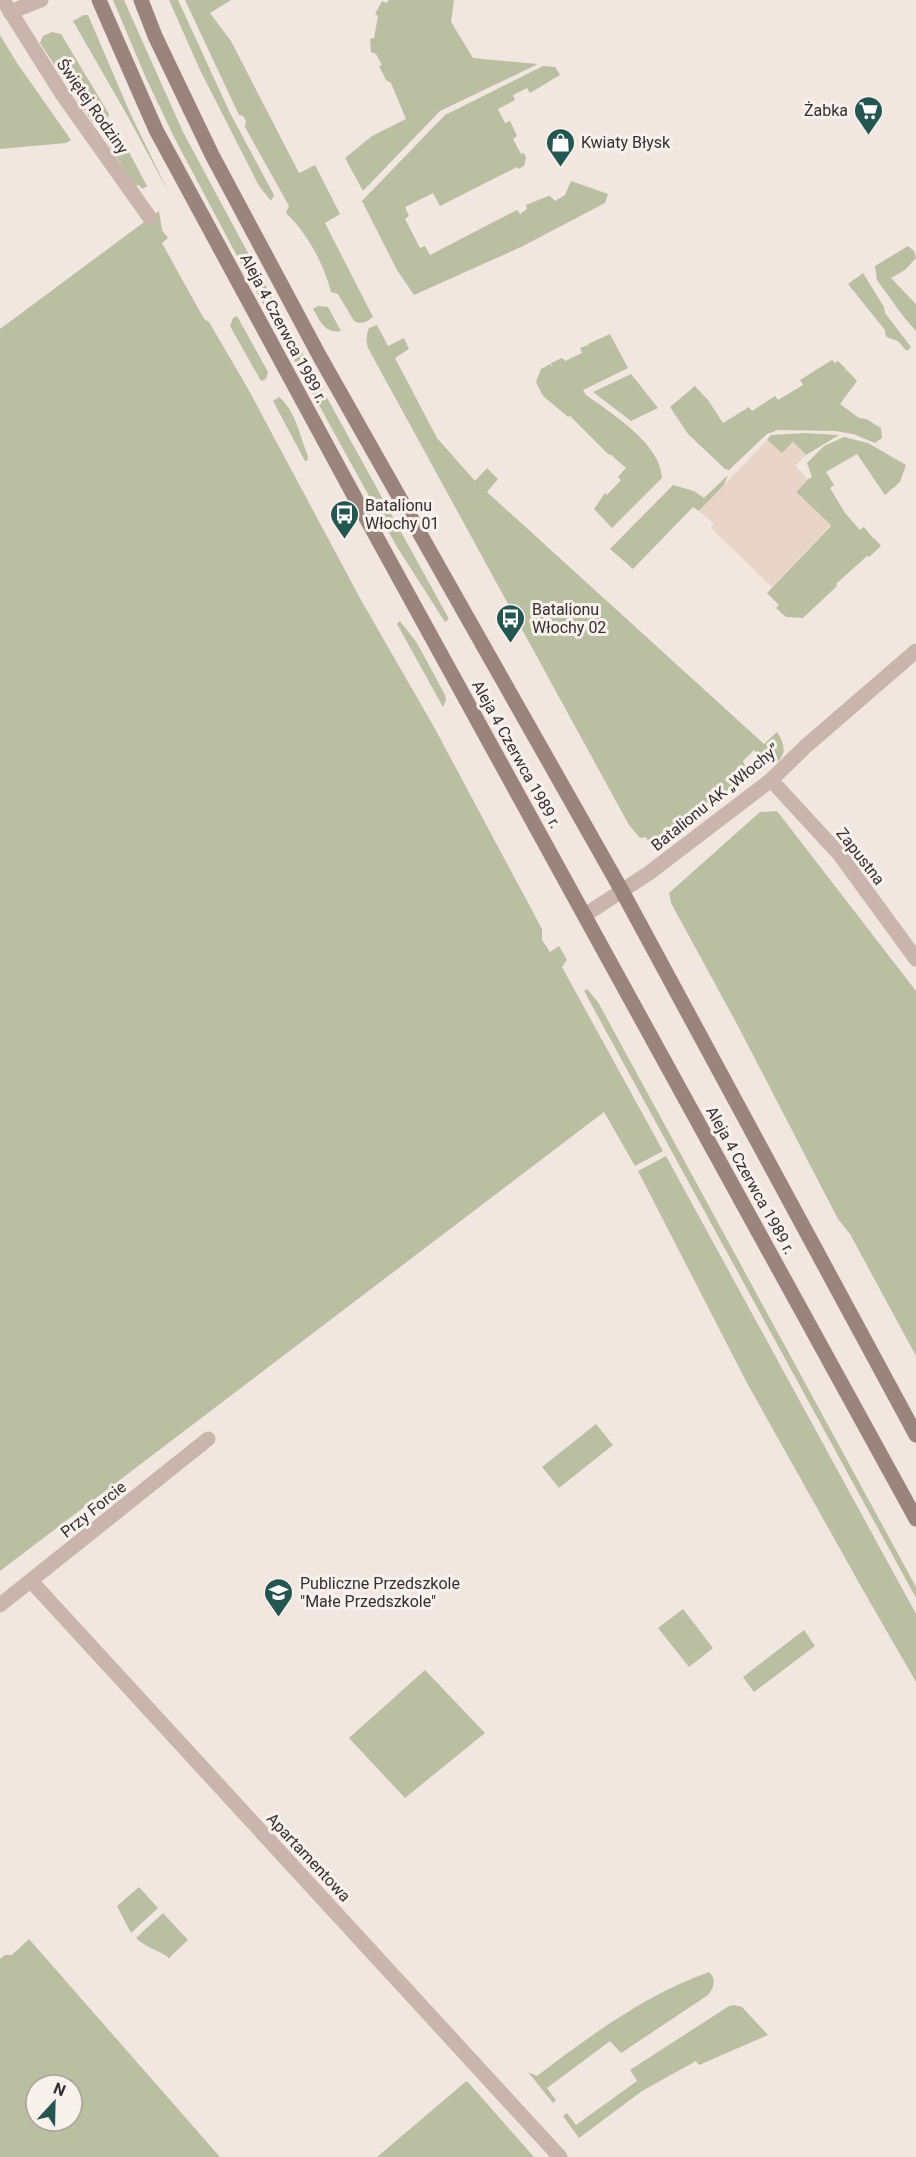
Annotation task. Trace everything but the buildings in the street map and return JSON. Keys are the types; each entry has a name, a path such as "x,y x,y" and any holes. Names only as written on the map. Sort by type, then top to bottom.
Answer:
{"main road":[{"name":"Aleja 4 Czerwca 1989 r.","path":"99,0 156,130 370,525 916,1519"},
{"name":"Aleja 4 Czerwca 1989 r.","path":"141,0 155,36 212,155 320,357 622,891 916,1435"}],"street":[{"name":"Świętej Rodziny","path":"41,0 7,6 62,94 150,218"},
{"name":"Batalionu AK „Włochy”","path":"585,915 622,891 771,780 806,746 916,651"},
{"name":"Zapustna","path":"771,780 840,855 916,960"},
{"name":"Przy Forcie","path":"0,1605 208,1439"},
{"name":"Apartamentowa","path":"31,1581 560,2157"}],"green space":[{"path":"113,0 124,0 183,132 449,619 445,622 397,547 237,256 175,139"},
{"path":"169,0 178,0 230,113 274,195 271,201 259,186 200,70"},
{"path":"185,0 231,0 210,13 231,41 299,173 315,165 340,214 325,223 373,317 368,320 362,323 354,321 338,294 331,292 314,249 286,213 289,206 245,127 246,121 243,116 239,115"},
{"path":"389,0 454,0 451,22 473,58 538,64 440,111 363,191 345,158 372,136 406,119 391,83 386,80 379,66 382,65 376,54 371,52 370,39 374,38 378,16 375,14 382,1 386,3"},
{"path":"88,15 130,113 168,191 73,21"},
{"path":"52,32 61,34 109,114 107,119 100,124 97,121 93,123 40,43 43,36"},
{"path":"0,35 71,140 66,143 0,149"},
{"path":"543,66 555,67 560,75 530,93 527,88 513,95 515,100 498,109 505,123 510,121 517,136 513,139 521,154 524,153 526,158 524,166 518,169 517,167 440,206 433,193 405,207 409,216 405,219 420,248 425,246 430,255 517,210 520,214 527,209 526,205 548,196 555,201 565,195 571,181 608,194 605,203 521,247 414,295 397,270 362,201 445,115"},
{"path":"120,135 147,186 142,189 139,185 135,186 107,142"},
{"path":"159,211 162,230 168,238 162,243 204,319 209,322 247,387 361,600 434,727 542,929 542,940 550,952 559,946 567,960 562,967 663,1151 635,1166 604,1112 0,1571 0,329"},
{"path":"908,246 914,251 916,258 905,270 891,278 916,304 916,331 877,280 875,266"},
{"path":"863,273 884,307 885,313 911,347 907,351 898,342 887,337 885,330 848,284"},
{"path":"318,306 328,307 341,331 331,331 324,326 313,309"},
{"path":"237,316 268,372 266,379 261,381 230,326 233,318"},
{"path":"377,325 388,346 404,338 409,349 395,358 437,438 475,481 487,468 498,479 487,492 764,744 777,732 784,748 782,756 776,763 765,761 754,750 743,761 746,768 744,781 739,786 708,802 649,844 646,837 640,838 629,825 368,348 369,328"},
{"path":"610,334 628,368 583,390 586,395 633,430 644,442 659,465 662,478 612,528 594,509 605,493 607,495 621,480 618,477 626,468 609,455 570,416 568,417 543,396 536,382 541,369 550,364 552,367 551,363 562,358 565,361 582,353 580,348 588,345 590,348 588,344"},
{"path":"832,360 835,363 838,361 846,369 844,372 847,370 857,381 840,404 859,418 866,419 881,428 882,438 875,443 853,434 835,431 778,430 767,434 729,470 725,469 688,434 670,407 695,386 708,400 723,423 749,407 752,411 775,396 778,400 803,385 800,380"},
{"path":"631,374 658,408 631,421 593,392"},
{"path":"279,397 294,417 308,456 307,461 273,401"},
{"path":"805,433 839,435 806,455 793,442 782,454 767,440 771,435"},
{"path":"844,437 868,443 906,465 900,482 885,495 857,454 826,472 834,485 830,488 845,513 860,530 864,527 873,538 870,541 874,538 881,546 836,584 837,586 803,618 786,617 776,608 779,605 767,593 831,526 796,492 812,477 807,463 824,446"},
{"path":"728,475 723,487 699,511 693,507 633,569 610,549 673,485 694,491 704,498"},
{"path":"400,621 417,643 445,695 446,700 443,707 397,624"},
{"path":"777,811 916,991 916,1356 850,1234 838,1219 671,903 669,893 760,812"},
{"path":"587,989 598,1002 916,1587 916,1598 584,991"},
{"path":"666,1156 916,1614 916,1682 747,1383 638,1171"},
{"path":"596,1424 613,1445 559,1488 542,1467"},
{"path":"683,1609 713,1648 689,1667 658,1628"},
{"path":"804,1630 815,1646 754,1692 743,1677"},
{"path":"425,1670 485,1733 405,1798 349,1738"},
{"path":"139,1887 158,1908 131,1933 117,1906"},
{"path":"163,1913 188,1940 169,1958 136,1938"},
{"path":"29,1939 220,2157 0,2157 0,1959 5,1955 12,1955"},
{"path":"709,1972 714,1984 708,1995 621,2053 610,2041 547,2088 556,2100 553,2103 528,2072 537,2076 619,2017 685,1981"},
{"path":"729,2006 742,2007 768,2035 699,2065 696,2061 642,2091 579,2138 563,2116 567,2113 576,2125 637,2081 630,2070"},
{"path":"467,2081 534,2157 377,2157 463,2084"}],"shaded area":[{"path":"767,440 782,453 793,442 806,455 795,466 808,479 796,492 831,525 772,587 711,528 714,524 699,511"}],"place":[{"name":"Żabka","path":"869,136"},
{"name":"Kwiaty Błysk","path":"560,168"},
{"name":"Batalionu Włochy 01","path":"344,540"},
{"name":"Batalionu Włochy 02","path":"511,644"},
{"name":"Publiczne Przedszkole \"Małe Przedszkole\"","path":"279,1618"}]}
